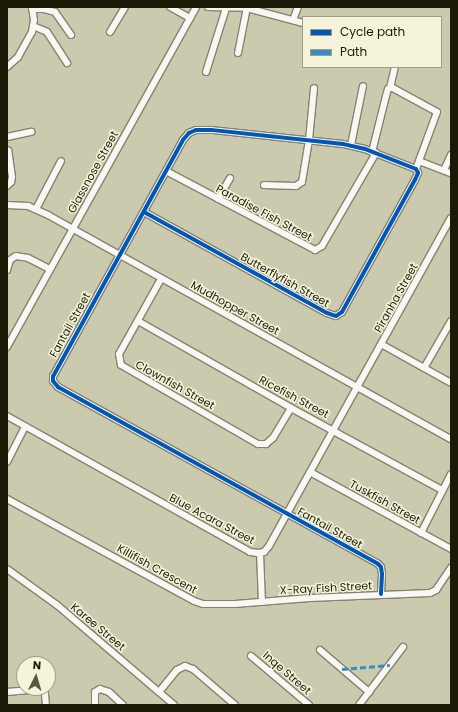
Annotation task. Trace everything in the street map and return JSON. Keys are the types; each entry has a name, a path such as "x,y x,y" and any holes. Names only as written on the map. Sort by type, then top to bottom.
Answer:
{"street":[{"path":"110,32 125,7"},
{"path":"170,7 190,18"},
{"name":"Glassnose Street","path":"7,347 196,7"},
{"path":"208,7 247,7 302,23"},
{"path":"238,53 247,7"},
{"path":"293,20 298,7"},
{"path":"7,67 18,57 34,26 32,8 55,12 71,35"},
{"path":"206,72 226,8"},
{"path":"34,26 47,32 67,63"},
{"path":"374,152 386,96 390,88 395,68"},
{"path":"351,145 363,86"},
{"path":"264,185 296,186 300,184 304,175 314,88"},
{"path":"390,88 437,112 419,161 417,171"},
{"name":"Fantail Street","path":"381,594 382,577 380,566 55,384 53,381 55,371 119,254 144,212 183,140 189,133 196,130 212,130 351,145 374,152 417,171"},
{"path":"7,137 31,132"},
{"path":"7,186 12,182 8,150"},
{"name":"Paradise Fish Street","path":"166,171 312,250 318,250 325,241 374,152"},
{"path":"444,170 451,155"},
{"path":"36,209 61,161"},
{"path":"419,161 451,173"},
{"name":"Butterflyfish Street","path":"144,212 327,313 336,316 342,312 348,302 416,180 417,171"},
{"path":"218,199 230,178"},
{"name":"Mudhopper Street","path":"7,205 23,205 36,209 451,439"},
{"name":"Piranha Street","path":"358,387 381,344 448,229 451,218"},
{"path":"7,270 10,260 16,256 28,258 50,269"},
{"name":"Clownfish Street","path":"161,278 119,354 119,360 126,369 261,444 268,443 273,438 291,408"},
{"name":"Ricefish Street","path":"138,321 291,408 442,490"},
{"path":"424,368 451,322"},
{"path":"381,344 451,384"},
{"name":"Blue Acara Street","path":"7,416 250,552 260,553 268,548 358,387"},
{"path":"7,462 26,427"},
{"name":"Tuskfish Street","path":"310,472 451,549"},
{"path":"421,532 451,474"},
{"name":"Killifish Crescent","path":"7,499 198,603 235,604 262,602"},
{"path":"260,553 262,602"},
{"name":"X-Ray Fish Street","path":"262,602 381,594 432,593 451,568"},
{"name":"Karee Street","path":"7,569 49,599 174,705"},
{"path":"359,705 403,647"},
{"path":"320,650 369,692"},
{"name":"Inqe Street","path":"251,656 309,705"},
{"path":"159,692 177,670 185,666 193,669 234,705"},
{"path":"7,692 41,689 45,694 46,705"},
{"path":"95,705 95,692 100,689 108,692 123,705"}],"marked path":[{"path":"342,669 390,665"}],"cycle path":[{"path":"144,212 327,313 336,316 342,312 415,180 418,173 416,169 365,149 343,144 211,130 196,130 189,133 183,140 53,376 53,381 58,387 378,564 381,567 382,574 381,594"}]}
